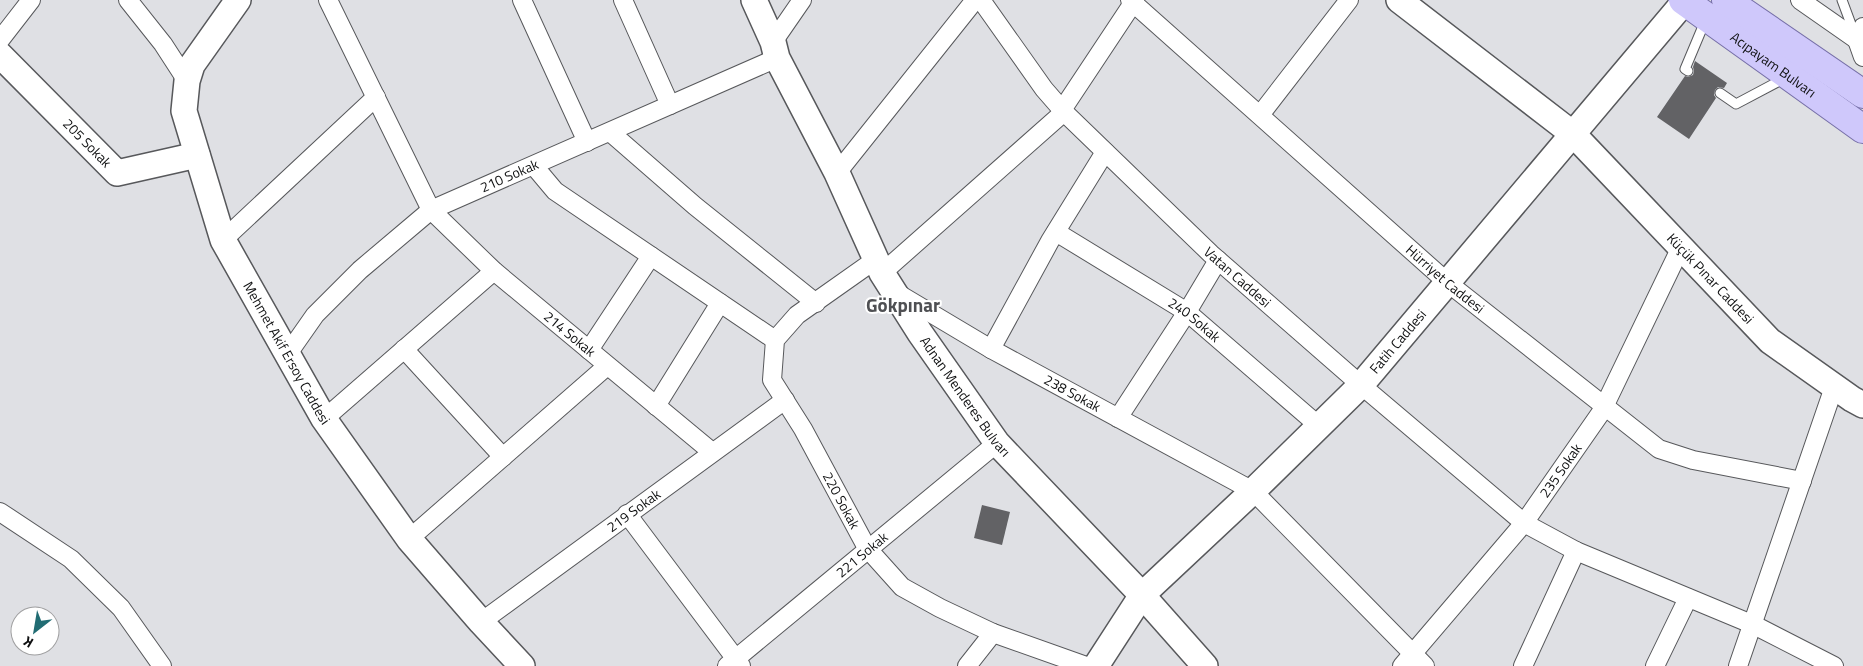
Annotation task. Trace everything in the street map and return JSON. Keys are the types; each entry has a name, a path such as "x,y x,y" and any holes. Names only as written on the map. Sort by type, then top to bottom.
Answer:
{"main road":[{"name":"Acıpayam Bulvarı","path":"1684,0 1716,8 1863,94"},
{"name":"Acıpayam Bulvarı","path":"1716,8 1790,76 1863,129"}],"street":[{"path":"0,40 31,0"},
{"path":"128,0 163,44 187,81"},
{"name":"Mehmet Akif Ersoy Caddesi","path":"238,0 192,64 187,81 184,111 223,240 324,419 409,539 522,666"},
{"name":"214 Sokak","path":"328,0 431,210 494,271 712,452"},
{"path":"522,0 587,142"},
{"path":"623,0 670,105"},
{"name":"Adnan Menderes Bulvarı","path":"754,0 775,50 837,173 884,275 920,333 997,443 1142,595 1204,666"},
{"path":"775,50 802,0"},
{"path":"837,173 975,0"},
{"name":"Vatan Caddesi","path":"981,0 1044,89 1063,111 1105,152 1218,260 1361,385 1524,523 1576,551 1754,624 1834,666"},
{"path":"1260,115 1349,0"},
{"name":"Küçük Pınar Caddesi","path":"1399,0 1573,134 1770,341 1834,387 1863,405"},
{"name":"Fatih Caddesi","path":"1096,666 1142,595 1253,491 1361,385 1684,0"},
{"path":"1800,0 1861,37 1863,57"},
{"path":"534,166 555,191 775,340 797,315 816,303 884,275 1063,111 1133,1"},
{"name":"Hürriyet Caddesi","path":"1133,1 1448,283 1659,449 1693,460 1802,481"},
{"name":"210 Sokak","path":"287,355 315,315 360,270 431,210 670,105 775,50"},
{"name":"205 Sokak","path":"0,55 117,173 197,155"},
{"path":"223,240 376,98"},
{"path":"610,132 695,206 816,303"},
{"path":"991,349 1056,232 1105,152"},
{"name":"240 Sokak","path":"1056,232 1187,312 1319,426"},
{"name":"235 Sokak","path":"1407,659 1524,523 1604,406 1681,247"},
{"path":"589,350 651,256"},
{"path":"1118,418 1187,312 1218,260"},
{"path":"324,419 494,271"},
{"name":"238 Sokak","path":"884,275 991,349 1253,491 1407,659 1425,666"},
{"path":"656,406 720,303"},
{"name":"220 Sokak","path":"775,340 772,380 803,429 867,548 902,587 940,608 993,633 1086,666"},
{"path":"404,349 503,457"},
{"path":"409,539 608,366"},
{"path":"1738,666 1834,387"},
{"name":"219 Sokak","path":"481,622 785,400"},
{"name":"221 Sokak","path":"734,664 867,548 997,443"},
{"path":"0,512 71,559 121,608 162,666"},
{"path":"627,514 734,664"},
{"path":"1523,666 1576,551"},
{"path":"1655,666 1688,598"},
{"path":"967,666 993,633"}],"lane":[{"path":"1842,0 1861,37"},
{"path":"1688,71 1685,69 1716,8"},
{"path":"1720,93 1736,104 1790,76"}],"building":[{"path":"1695,61 1727,83 1724,88 1718,87 1715,90 1714,95 1716,98 1689,139 1657,117 1685,76 1693,75"},
{"path":"982,505 1010,512 1002,545 974,538"}],"district":[{"name":"Gökpınar","path":"903,305"}]}
